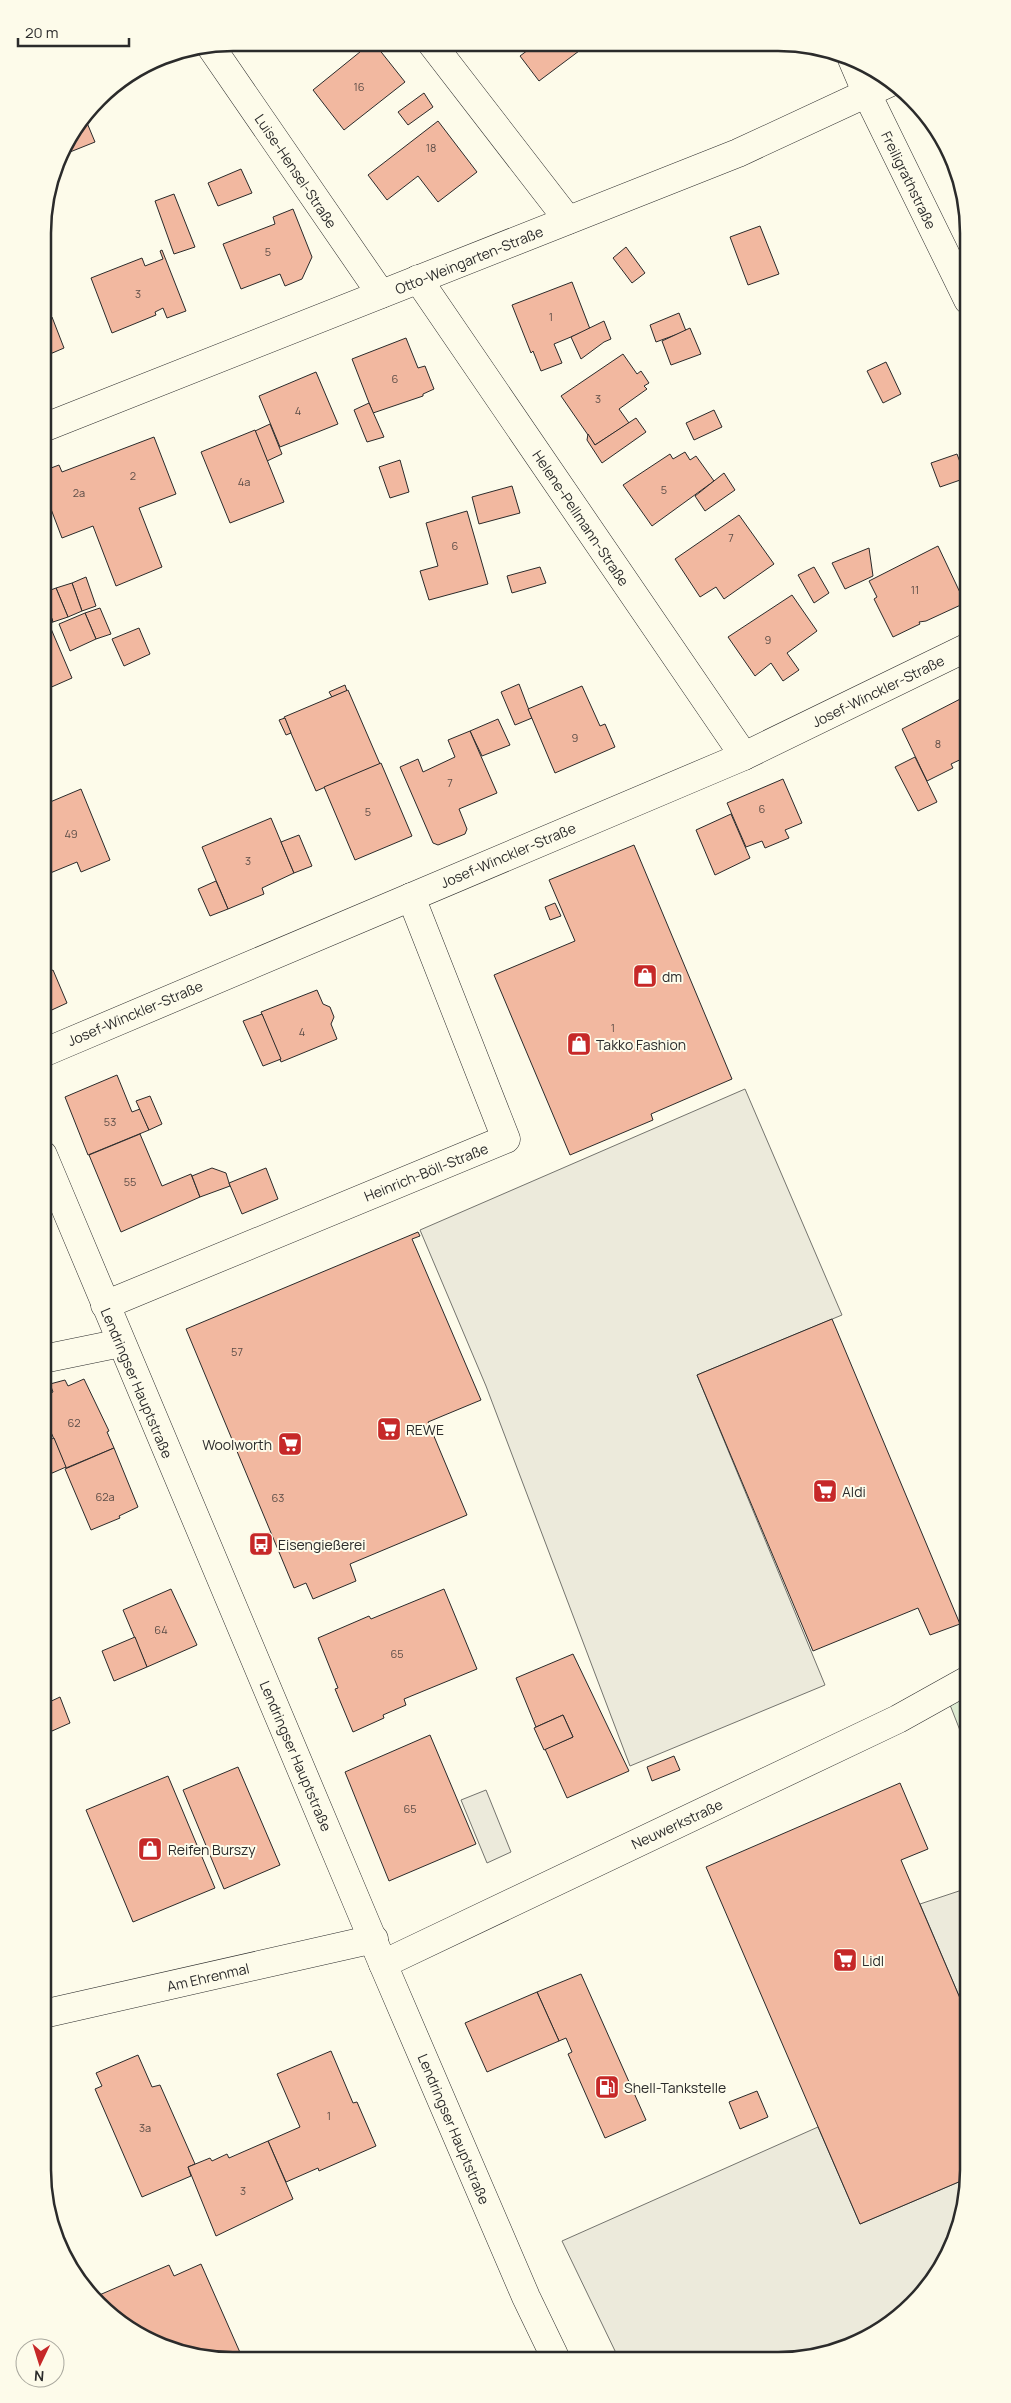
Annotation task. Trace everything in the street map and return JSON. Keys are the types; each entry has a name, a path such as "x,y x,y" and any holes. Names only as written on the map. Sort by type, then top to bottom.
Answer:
{"street":[{"path":"437,51 568,220"},
{"name":"Luise-Hensel-Straße","path":"215,53 381,294"},
{"name":"Freiligrathstraße","path":"867,75 879,88 960,281"},
{"name":"Otto-Weingarten-Straße","path":"51,425 738,153 879,88"},
{"name":"Helene-Pellmann-Straße","path":"418,280 744,756"},
{"name":"Josef-Winckler-Straße","path":"51,1050 744,756 960,651"},
{"name":"Heinrich-Böll-Straße","path":"104,1305 506,1139 411,897"},
{"name":"Lendringser Hauptstraße","path":"51,1175 104,1305 383,1964 526,2297 553,2352"},
{"path":"51,1357 120,1343"},
{"name":"Neuwerkstraße","path":"383,1964 898,1719 960,1684"},
{"name":"Am Ehrenmal","path":"51,2012 374,1939"}],"green space":[{"path":"960,1684 960,1730 945,1692"}],"shaded area":[{"path":"745,1089 842,1315 697,1375 825,1685 630,1766 486,1386 420,1230"},
{"path":"486,1790 511,1852 487,1863 461,1800"},
{"path":"960,1891 960,1998 920,1904"},
{"path":"818,2127 860,2224 959,2182 954,2217 946,2240 929,2271 907,2299 879,2321 848,2338 825,2346 802,2350 778,2352 616,2352 562,2241"}],"building":[{"path":"361,51 380,51 405,82 344,130 313,90"},
{"path":"527,51 579,51 539,81 520,56"},
{"path":"424,93 433,107 408,125 398,112"},
{"path":"438,121 477,172 438,202 418,176 387,200 368,175"},
{"path":"88,124 95,142 71,152"},
{"path":"241,169 252,193 218,206 208,183"},
{"path":"174,194 195,247 174,254 155,201"},
{"path":"293,209 312,257 302,279 285,286 280,274 241,289 223,244 275,224 273,217"},
{"path":"760,226 779,274 748,285 730,237"},
{"path":"626,247 645,273 632,283 613,258"},
{"path":"162,250 186,311 167,318 163,308 155,312 156,315 112,333 91,278 142,258 145,266 163,259 160,251"},
{"path":"572,282 590,329 554,344 562,363 541,371 533,351 531,353 512,305"},
{"path":"679,313 686,331 656,342 650,325"},
{"path":"51,317 64,348 51,354"},
{"path":"604,321 611,339 581,359 571,337"},
{"path":"690,328 701,354 671,365 662,341"},
{"path":"406,338 418,368 425,366 434,389 423,394 423,396 373,413 352,359"},
{"path":"623,354 637,374 641,371 649,383 644,386 647,389 619,409 629,423 595,445 561,396"},
{"path":"886,362 901,394 883,403 867,371"},
{"path":"316,372 338,424 280,447 259,396"},
{"path":"369,403 384,437 367,442 354,410"},
{"path":"714,410 722,427 694,440 686,423"},
{"path":"636,418 646,432 602,463 587,440 588,434 595,445"},
{"path":"270,424 282,454 267,461 255,431"},
{"path":"255,430 284,502 230,523 201,452"},
{"path":"154,437 176,494 139,508 162,567 116,586 93,526 62,538 51,509 51,468 59,465 62,472"},
{"path":"685,452 690,460 696,456 714,481 652,526 623,485 670,454 673,459"},
{"path":"957,454 960,462 960,480 940,487 931,463"},
{"path":"400,460 409,492 390,498 379,467"},
{"path":"724,473 735,490 705,511 695,496"},
{"path":"512,486 520,513 479,524 472,497"},
{"path":"467,511 488,584 429,600 420,571 438,566 426,523"},
{"path":"739,515 774,564 724,599 716,587 700,597 675,559"},
{"path":"938,546 960,592 960,605 926,621 919,622 920,624 893,637 874,599 877,597 869,581"},
{"path":"869,548 873,576 845,589 832,563"},
{"path":"540,567 546,583 512,593 507,576"},
{"path":"814,567 829,593 814,603 798,575"},
{"path":"86,577 96,606 82,611 72,583"},
{"path":"72,583 82,611 68,617 56,588"},
{"path":"56,588 68,617 53,622 51,616 51,590"},
{"path":"792,595 817,631 787,653 799,670 783,681 771,663 755,676 728,637"},
{"path":"100,608 111,634 96,639 85,613"},
{"path":"85,613 96,639 70,651 59,624"},
{"path":"139,628 150,654 124,666 112,639"},
{"path":"51,629 72,678 51,687"},
{"path":"519,684 532,718 515,725 501,692"},
{"path":"345,685 347,691 332,697 329,692"},
{"path":"582,686 600,726 605,724 615,747 555,773 528,709"},
{"path":"348,690 380,764 316,791 284,717"},
{"path":"960,699 960,760 951,764 953,768 927,781 902,729"},
{"path":"285,718 291,733 286,735 279,720"},
{"path":"498,719 510,745 482,756 470,731"},
{"path":"470,731 497,793 459,809 467,829 465,834 438,845 433,843 400,767 418,759 423,772 455,757 448,740"},
{"path":"915,757 937,802 918,811 895,767"},
{"path":"381,763 412,836 355,860 324,787"},
{"path":"783,779 802,823 785,830 789,838 765,848 762,841 746,847 727,803"},
{"path":"81,789 110,860 81,872 77,862 51,873 51,802"},
{"path":"731,814 750,858 715,875 696,830"},
{"path":"271,818 294,873 262,888 264,894 228,909 202,847"},
{"path":"299,835 312,866 294,873 281,842"},
{"path":"634,845 732,1079 651,1114 653,1120 570,1155 494,975 575,941 549,880"},
{"path":"216,881 228,909 210,916 198,889"},
{"path":"555,903 561,916 550,920 545,907"},
{"path":"53,970 67,1003 51,1010 51,971"},
{"path":"317,990 323,1004 330,1007 334,1017 331,1024 337,1039 281,1062 261,1012"},
{"path":"262,1014 281,1059 263,1066 243,1021"},
{"path":"117,1075 132,1112 140,1109 149,1130 88,1155 65,1097"},
{"path":"150,1096 162,1124 149,1130 136,1101"},
{"path":"140,1134 162,1186 191,1174 200,1197 121,1232 89,1155"},
{"path":"212,1168 226,1173 230,1186 200,1197 192,1176"},
{"path":"266,1168 278,1199 242,1214 229,1183"},
{"path":"418,1232 420,1236 412,1239 481,1400 428,1422 467,1515 350,1564 356,1581 313,1599 306,1583 294,1588 186,1329"},
{"name":"Aldi","path":"832,1319 960,1624 930,1635 918,1608 813,1651 697,1375"},
{"path":"84,1379 109,1431 107,1432 114,1448 66,1468 51,1432 51,1393 53,1392 51,1384 65,1380 68,1386"},
{"path":"54,1438 66,1467 51,1474 51,1439"},
{"path":"114,1448 138,1507 119,1516 120,1518 91,1530 65,1469"},
{"path":"171,1589 197,1645 147,1667 123,1610"},
{"path":"444,1589 477,1669 404,1699 406,1705 383,1715 384,1718 353,1732 335,1689 338,1688 318,1638 369,1616 371,1619"},
{"path":"135,1637 147,1667 114,1681 102,1651"},
{"path":"573,1654 629,1771 567,1798 545,1749 573,1737 563,1715 536,1727 516,1678"},
{"path":"60,1697 70,1723 51,1731 51,1701"},
{"path":"563,1715 573,1737 544,1750 534,1728"},
{"path":"430,1735 476,1844 389,1881 345,1772"},
{"path":"674,1756 680,1770 652,1781 647,1767"},
{"path":"238,1767 280,1865 224,1889 183,1790"},
{"name":"Reifen Burszy","path":"168,1776 215,1888 133,1922 86,1810"},
{"name":"Lidl","path":"900,1783 928,1849 901,1860 960,1998 959,2182 860,2224 706,1867"},
{"name":"Shell-Tankstelle","path":"581,1974 646,2120 605,2138 568,2054 572,2052 566,2038 559,2041 537,1992"},
{"path":"537,1992 559,2041 487,2072 465,2023"},
{"path":"331,2051 353,2103 357,2102 376,2146 319,2171 318,2168 286,2182 268,2141 300,2127 277,2074"},
{"path":"138,2055 152,2087 160,2085 195,2164 188,2167 191,2176 142,2197 95,2089 102,2086 96,2073"},
{"path":"757,2091 768,2117 740,2129 729,2102"},
{"path":"268,2141 293,2199 216,2236 188,2167 210,2158 212,2161 227,2154 229,2158"},
{"path":"201,2264 240,2352 186,2346 163,2338 132,2321 100,2295 169,2265 174,2276"}],"place":[{"name":"dm","path":"645,976"},
{"name":"Takko Fashion","path":"579,1044"},
{"name":"REWE","path":"389,1429"},
{"name":"Woolworth","path":"290,1444"},
{"name":"Aldi","path":"825,1491"},
{"name":"Eisengießerei","path":"261,1544"},
{"name":"Reifen Burszy","path":"150,1849"},
{"name":"Lidl","path":"845,1960"},
{"name":"Shell-Tankstelle","path":"607,2087"}]}
